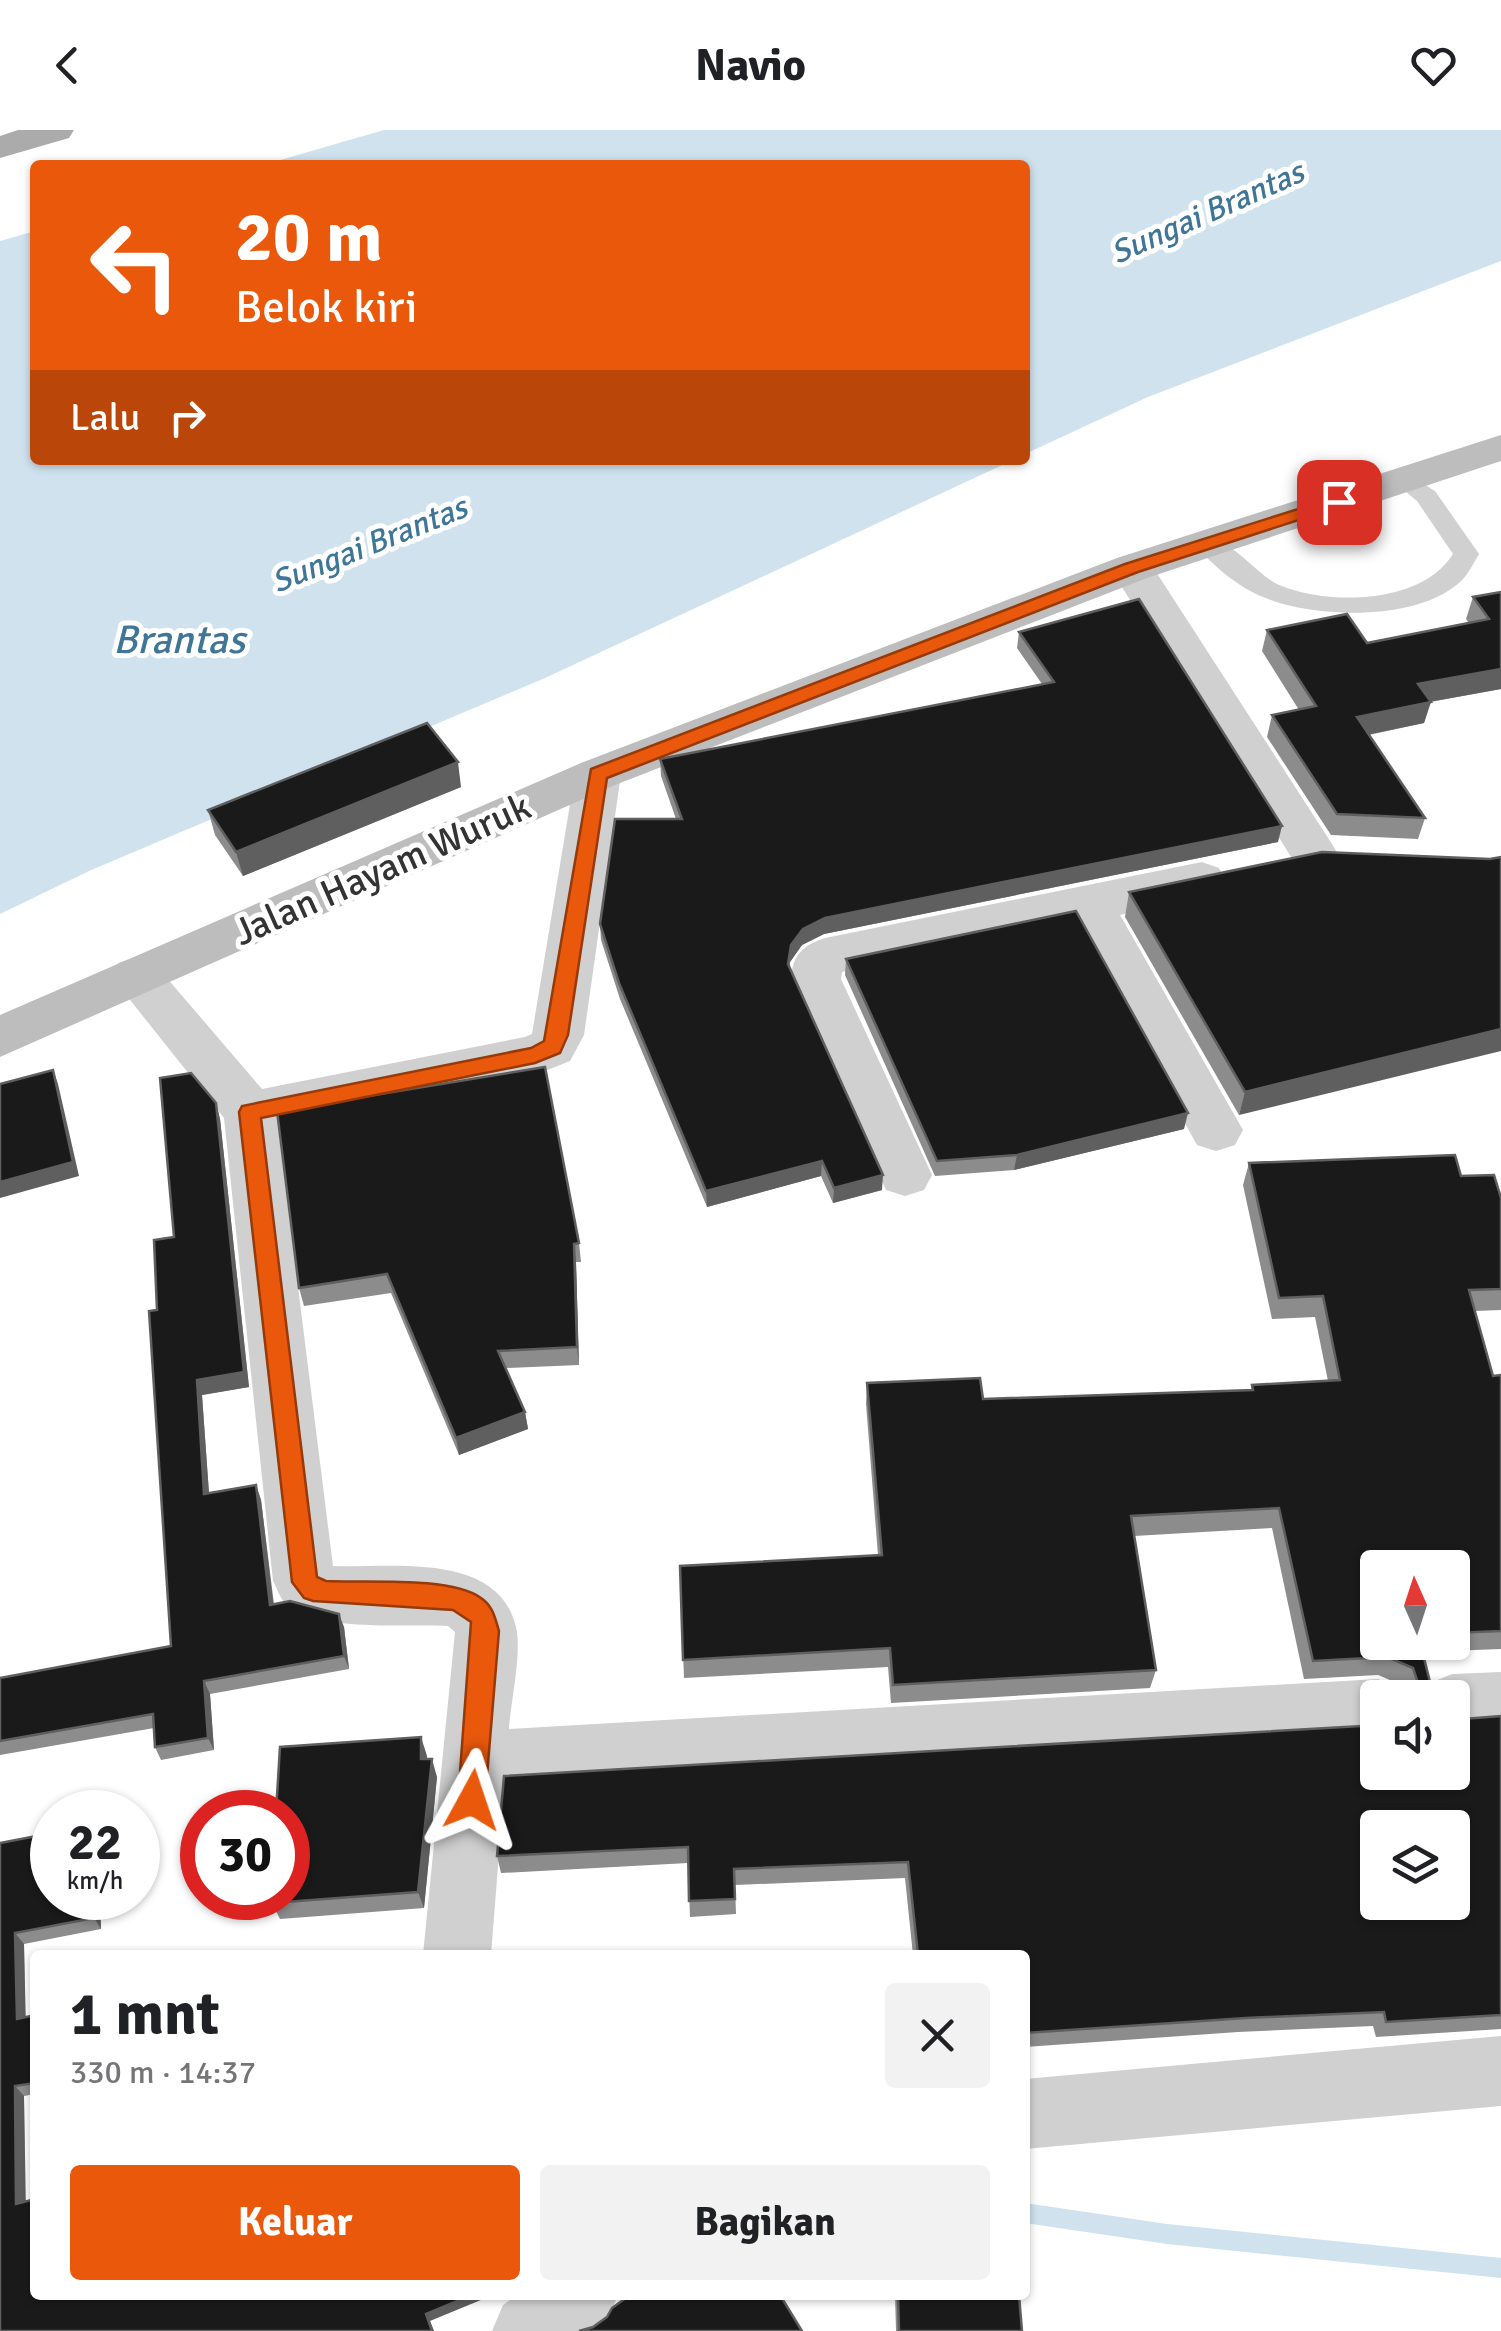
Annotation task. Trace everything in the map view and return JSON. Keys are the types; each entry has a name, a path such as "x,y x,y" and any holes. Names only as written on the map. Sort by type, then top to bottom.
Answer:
{"main road":[{"path":"0,147 56,130"},
{"name":"Jalan Hayam Wuruk","path":"0,1037 598,774 1132,568 1501,447"}],"street":[{"path":"905,1175 816,979 817,962 1296,862 1132,568"},
{"path":"250,1112 535,1055 552,1047 558,1035 598,774"},
{"path":"1089,904 1216,1130"},
{"path":"136,976 250,1112 304,1582 313,1590 326,1593 453,1598 470,1605 482,1616 486,1631 457,1950"},
{"path":"1470,1703 1501,1702"},
{"path":"475,1761 1360,1709"},
{"path":"1030,2114 1501,2071"},
{"path":"530,2331 574,2300"}],"lane":[{"path":"1209,545 1272,591 1303,600 1371,603 1418,596 1444,583 1462,567 1466,554 1426,496 1404,480"}],"water":[{"name":"Sungai Brantas","path":"384,130 1501,130 1501,261 1148,397 1030,452 1030,160 280,160"},
{"name":"Brantas","path":"30,232 30,465 1002,465 545,678 89,871 0,914 0,241"}],"building":[{"path":"1501,592 1501,669 1418,684 1431,702 1357,717 1425,818 1337,814 1272,715 1316,706 1267,630 1347,614 1367,643 1489,619 1473,597"},
{"path":"1139,599 1282,826 825,918 803,929 791,945 788,964 883,1175 834,1188 822,1161 706,1191 619,983 600,924 615,819 682,819 660,759 1054,682 1019,632"},
{"path":"427,723 458,762 236,852 208,810"},
{"path":"1322,852 1501,857 1501,1029 1245,1092 1129,892"},
{"path":"1076,911 1188,1113 1017,1155 937,1161 846,959"},
{"path":"545,1067 579,1243 574,1244 577,1347 498,1351 525,1412 456,1438 387,1274 299,1288 277,1111"},
{"path":"53,1070 73,1162 0,1182 0,1084"},
{"path":"191,1073 216,1103 244,1372 197,1380 204,1494 256,1485 270,1605 290,1601 339,1614 344,1656 204,1681 208,1738 155,1747 153,1714 0,1741 0,1678 171,1646 149,1311 157,1310 154,1240 174,1237 160,1078"},
{"path":"1455,1155 1461,1176 1494,1175 1501,1198 1501,1289 1469,1290 1493,1376 1501,1375 1501,1631 1470,1632 1470,1550 1360,1550 1360,1658 1313,1661 1279,1508 1131,1516 1156,1670 893,1685 890,1648 683,1660 680,1566 882,1555 867,1383 980,1378 983,1399 1253,1390 1252,1385 1340,1380 1323,1296 1279,1298 1249,1163"},
{"path":"1394,1660 1424,1660 1430,1680 1417,1680 1413,1668"},
{"path":"1501,1716 1501,2015 1386,2022 1384,2012 1030,2033 1030,1950 917,1950 908,1862 734,1869 735,1899 689,1901 688,1847 497,1856 504,1776 1360,1726 1360,1790 1470,1790 1470,1718"},
{"path":"421,1737 421,1759 432,1759 418,1892 310,1900 310,1790 277,1790 280,1747"},
{"path":"30,1837 30,1920 83,1920 15,1933 17,2019 30,2016 30,2084 15,2086 16,2204 30,2200 30,2300 460,2300 426,2314 432,2331 0,2331 0,1843"},
{"path":"623,2300 783,2300 802,2331 579,2331 593,2327"},
{"path":"898,2300 1019,2300 1022,2331 899,2331"}],"waterway":[{"path":"1030,2214 1167,2234 1501,2268"}],"route":[{"path":"472,1800 486,1631 482,1616 470,1605 453,1598 326,1593 313,1590 304,1582 250,1112 535,1055 552,1047 558,1035 598,774 1132,568 1339,502"}]}
